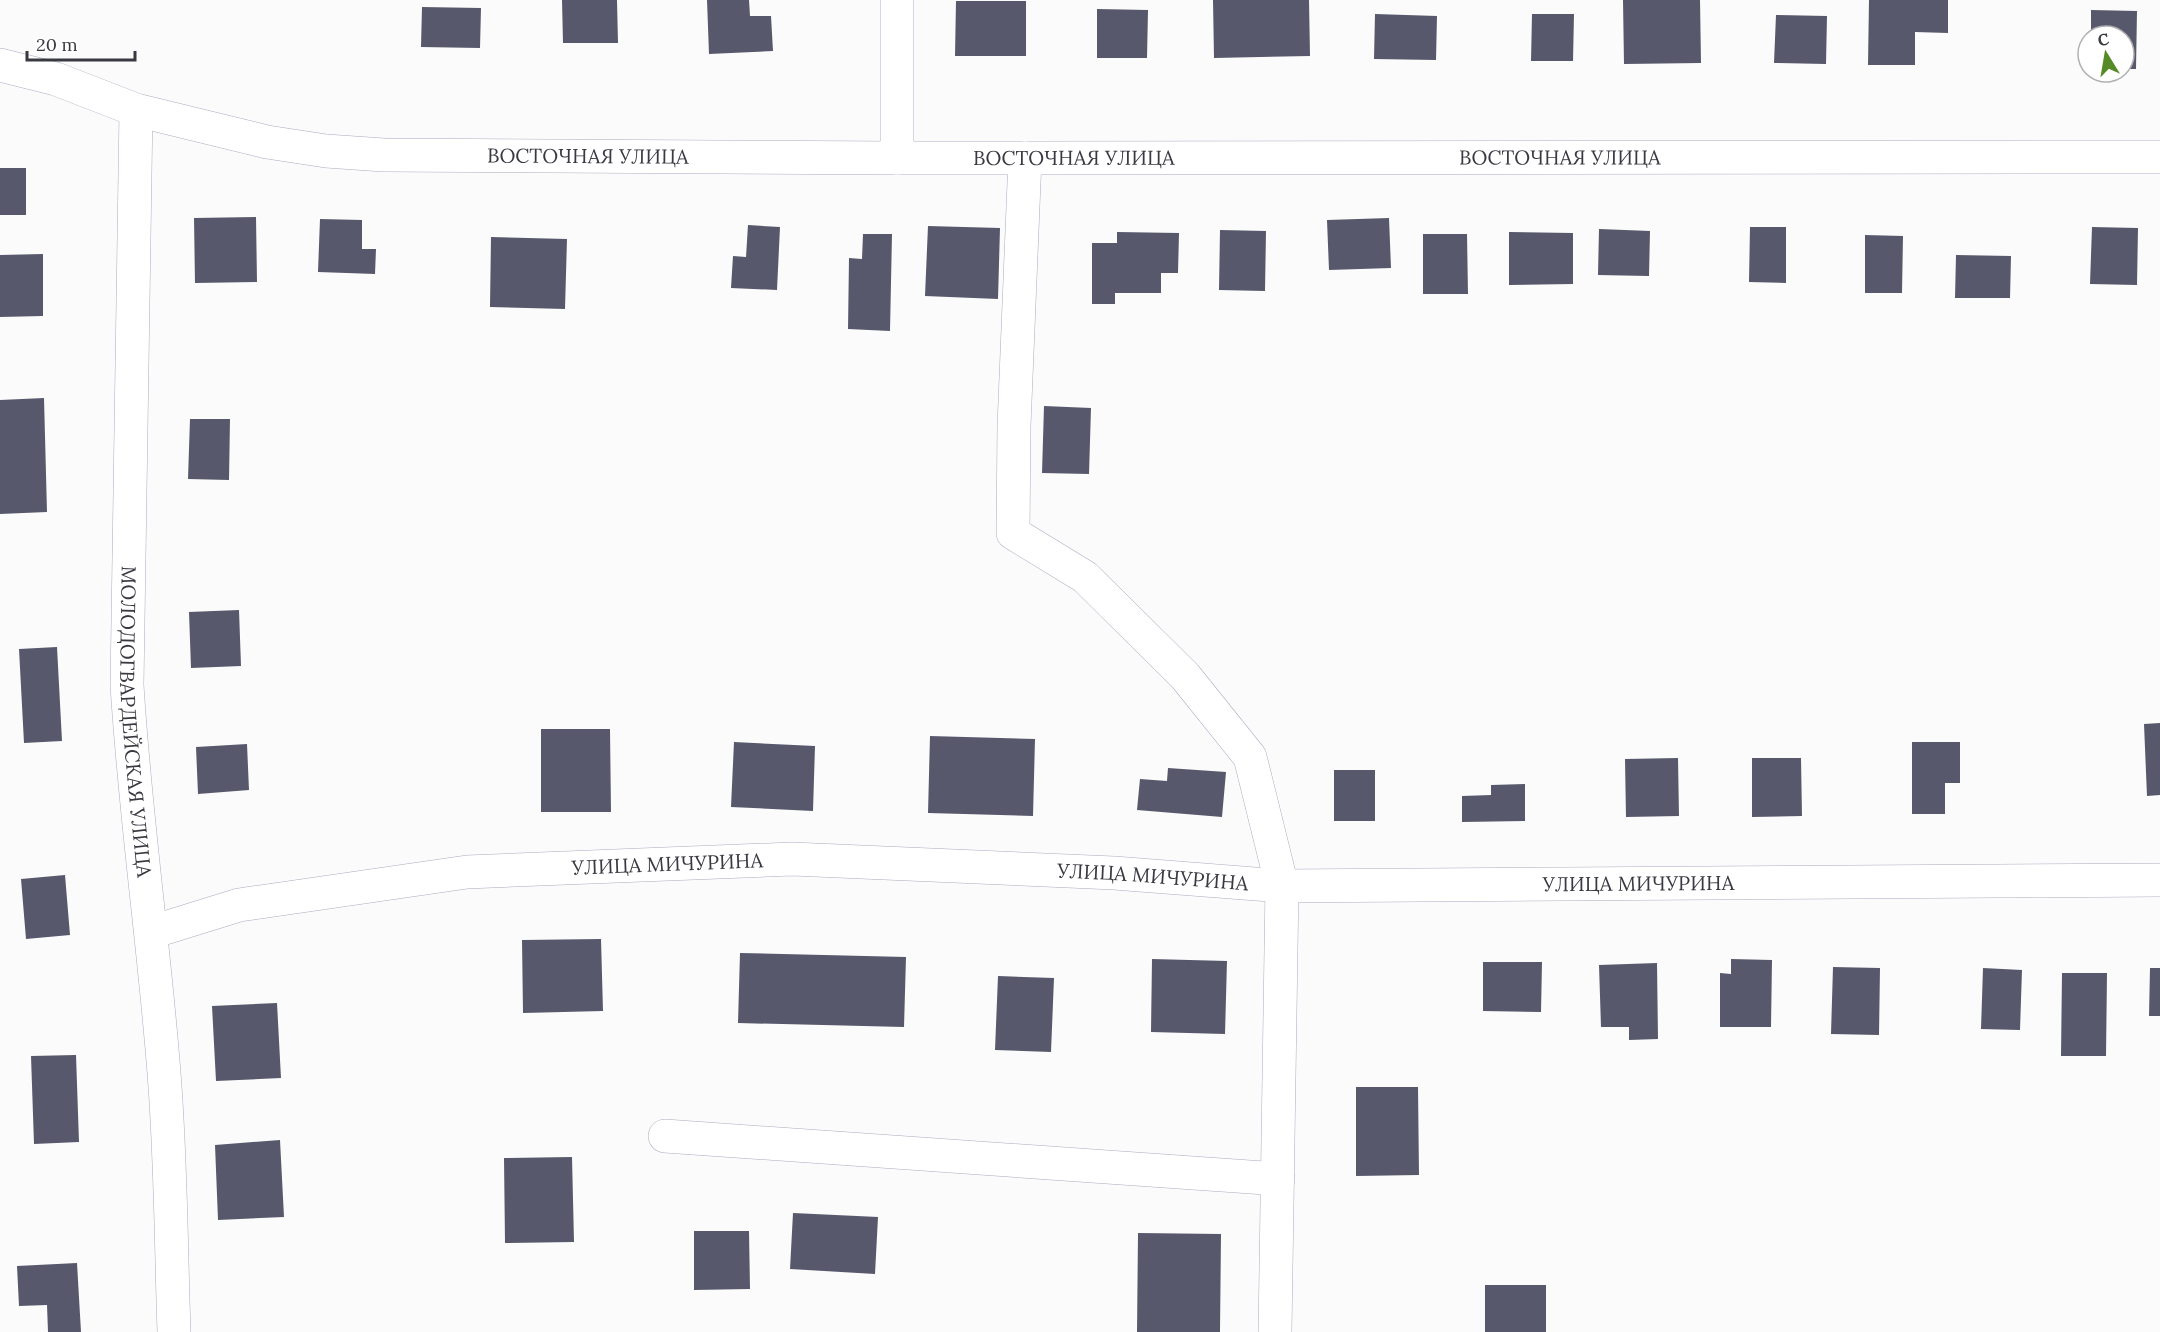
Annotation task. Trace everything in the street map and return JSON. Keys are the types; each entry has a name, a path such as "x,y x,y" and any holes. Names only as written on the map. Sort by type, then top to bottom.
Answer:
{"street":[{"path":"897,0 897,158"},
{"name":"ВОСТОЧНАЯ УЛИЦА","path":"0,65 56,79 136,110 267,142 326,151 384,155 897,158 2160,158"},
{"name":"МОЛОДОГВАРДЕЙСКАЯ УЛИЦА","path":"136,110 127,685 132,760 152,932 165,1076 174,1332"},
{"path":"1025,158 1014,426 1013,533 1085,578 1185,676 1250,757 1282,886 1275,1332"},
{"name":"УЛИЦА МИЧУРИНА","path":"152,932 239,905 467,872 792,859 1114,873 1282,886 2160,880"},
{"path":"665,1136 1278,1179"}],"building":[{"path":"562,0 617,0 618,43 563,43"},
{"path":"707,0 749,0 750,16 771,16 773,51 709,54"},
{"path":"1213,0 1309,0 1310,56 1214,58"},
{"path":"1623,0 1700,0 1701,63 1624,64"},
{"path":"1869,0 1948,0 1948,33 1915,32 1915,65 1868,65"},
{"path":"956,1 1026,1 1026,56 955,56"},
{"path":"422,7 481,8 480,48 421,47"},
{"path":"1097,9 1148,10 1147,58 1097,58"},
{"path":"2091,10 2137,11 2136,69 2136,24 2091,24"},
{"path":"1375,14 1437,16 1436,60 1374,59"},
{"path":"1532,14 1574,14 1573,61 1531,61"},
{"path":"1776,15 1827,16 1826,64 1774,63"},
{"path":"0,168 26,168 26,215 0,215"},
{"path":"256,217 257,282 195,283 194,218"},
{"path":"1389,218 1391,268 1329,270 1327,220"},
{"path":"320,219 362,220 362,249 376,249 375,274 318,272"},
{"path":"748,225 780,227 777,290 731,288 733,256 746,257"},
{"path":"928,226 1000,228 998,299 925,296"},
{"path":"1750,227 1786,227 1786,283 1749,282"},
{"path":"2092,227 2138,228 2137,285 2090,284"},
{"path":"1599,229 1650,231 1649,276 1598,275"},
{"path":"1220,230 1266,231 1265,291 1219,290"},
{"path":"1117,232 1179,233 1178,273 1161,273 1161,293 1115,293 1115,304 1092,304 1092,243 1117,243"},
{"path":"1509,232 1573,233 1573,284 1509,285"},
{"path":"863,234 892,234 890,331 848,329 849,258 862,259"},
{"path":"1423,234 1467,234 1468,294 1423,294"},
{"path":"1865,235 1903,236 1902,293 1865,293"},
{"path":"491,237 567,239 565,309 490,307"},
{"path":"43,254 43,316 0,317 0,255"},
{"path":"1956,255 2011,256 2010,298 1955,298"},
{"path":"44,398 47,512 0,514 0,400"},
{"path":"1044,406 1091,408 1089,474 1042,473"},
{"path":"190,419 230,419 229,480 188,479"},
{"path":"239,610 241,666 191,668 189,612"},
{"path":"57,647 62,741 24,743 19,649"},
{"path":"2160,723 2160,795 2147,796 2144,724"},
{"path":"541,729 610,729 611,812 541,812"},
{"path":"930,736 1035,739 1033,816 928,813"},
{"path":"734,742 815,746 813,811 731,807"},
{"path":"1912,742 1960,742 1960,783 1945,783 1945,814 1912,814"},
{"path":"247,744 249,790 198,794 196,747"},
{"path":"1678,758 1679,816 1626,817 1625,759"},
{"path":"1752,758 1801,758 1802,816 1752,817"},
{"path":"1168,768 1226,772 1222,817 1137,810 1140,779 1167,781"},
{"path":"1334,770 1375,770 1375,821 1334,821"},
{"path":"1525,784 1525,821 1462,822 1462,796 1491,795 1491,785"},
{"path":"65,875 70,935 26,939 21,879"},
{"path":"601,939 603,1011 523,1013 522,940"},
{"path":"740,953 906,957 904,1027 738,1023"},
{"path":"1152,959 1227,961 1225,1034 1151,1032"},
{"path":"1731,959 1772,960 1771,1027 1720,1027 1720,973 1731,974"},
{"path":"1483,962 1542,962 1541,1012 1483,1011"},
{"path":"1657,963 1658,1039 1629,1040 1629,1027 1601,1027 1599,965"},
{"path":"1833,967 1880,968 1879,1035 1831,1034"},
{"path":"1983,968 2022,970 2020,1030 1981,1029"},
{"path":"2150,968 2160,968 2160,1016 2149,1016"},
{"path":"2062,973 2107,973 2106,1056 2061,1056"},
{"path":"998,976 1054,978 1051,1052 995,1050"},
{"path":"277,1003 281,1078 216,1081 212,1006"},
{"path":"76,1055 79,1142 34,1144 31,1056"},
{"path":"1356,1087 1418,1087 1419,1175 1356,1176"},
{"path":"280,1140 284,1217 218,1220 215,1145"},
{"path":"572,1157 574,1242 505,1243 504,1158"},
{"path":"793,1213 878,1217 875,1274 790,1269"},
{"path":"694,1231 749,1231 750,1289 694,1290"},
{"path":"1138,1233 1221,1234 1220,1332 1137,1332"},
{"path":"77,1263 81,1332 48,1332 47,1305 19,1306 17,1266"},
{"path":"1485,1285 1546,1285 1546,1332 1485,1332"}]}
